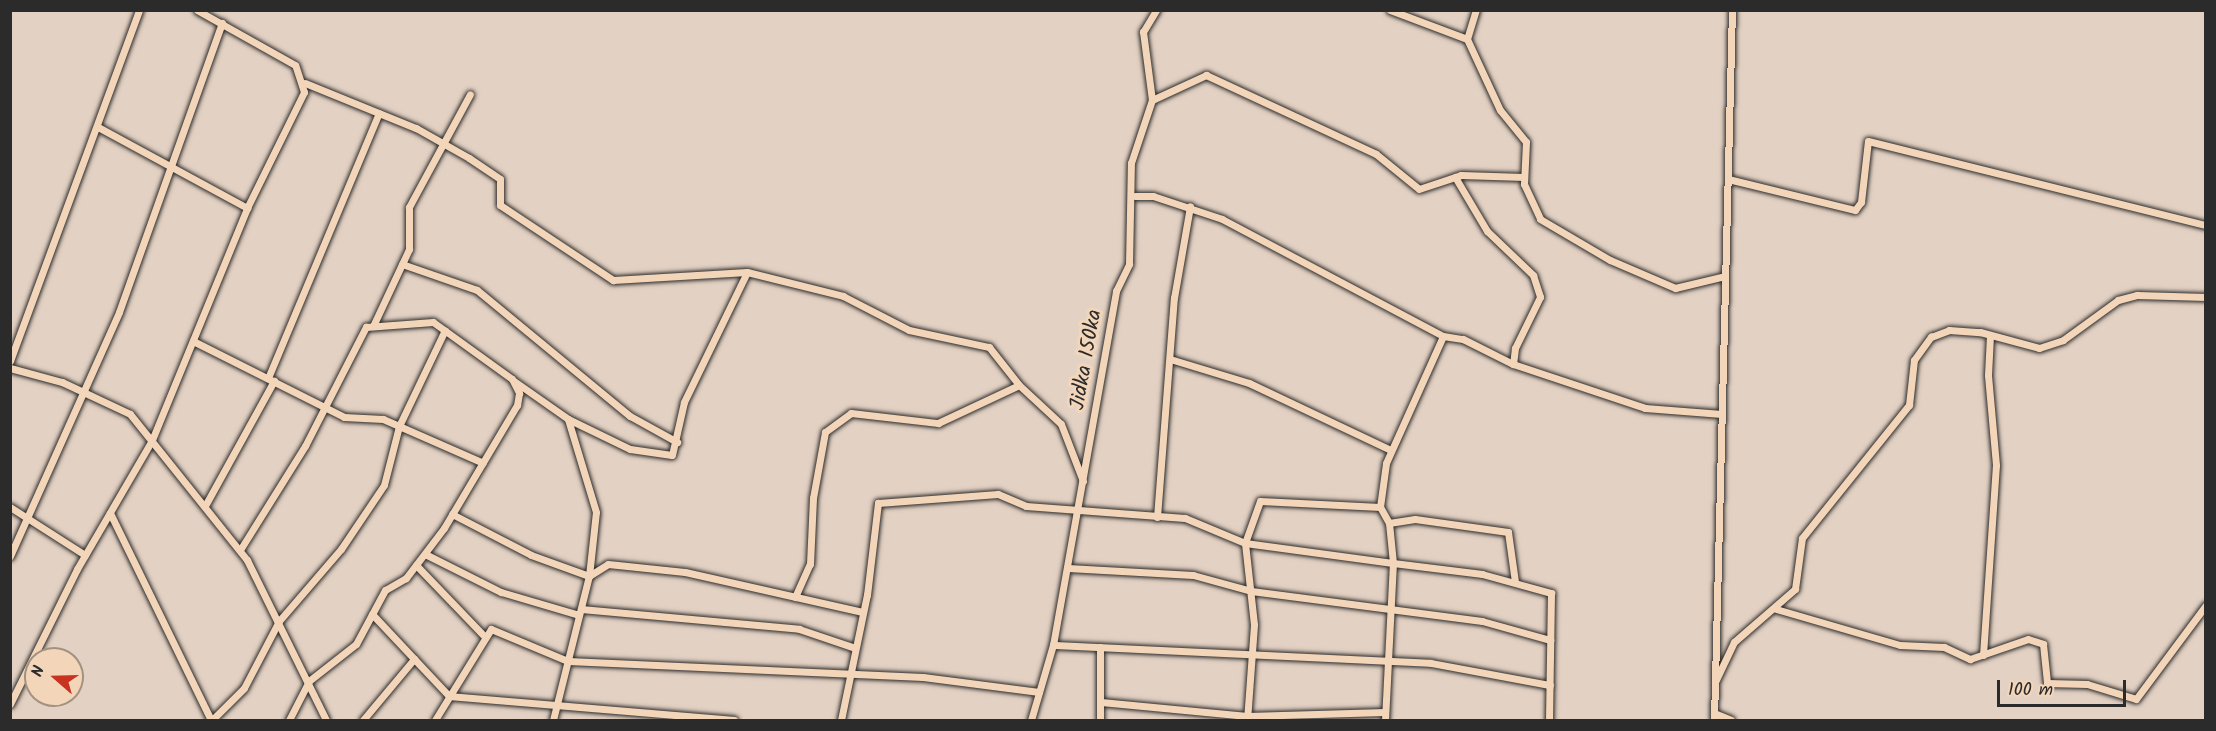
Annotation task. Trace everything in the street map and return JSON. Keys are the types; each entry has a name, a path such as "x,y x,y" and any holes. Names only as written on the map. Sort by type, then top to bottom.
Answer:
{"street":[{"path":"10,361 98,127 139,10"},
{"path":"196,10 222,23 237,37 295,65 305,83 379,113 445,144 500,179 500,206 613,280 747,272 843,296 909,330 989,347 1019,386 1061,424 1083,481"},
{"name":"Jidka 150ka","path":"1031,720 1053,645 1116,291 1130,264 1135,196 1131,163 1152,100 1143,32 1156,10"},
{"path":"1390,10 1467,39"},
{"path":"1476,10 1467,39 1500,110 1526,142 1524,177 1540,219 1610,260 1675,288 1725,276"},
{"path":"1731,720 1714,716 1732,10"},
{"path":"10,556 86,392 173,167 222,23"},
{"path":"1152,100 1206,75 1376,154 1419,189 1455,177 1524,177"},
{"path":"10,704 85,555 152,441 247,208 305,83"},
{"path":"373,326 410,249 409,207 445,144 470,93"},
{"path":"206,504 271,380 379,113"},
{"path":"98,127 247,208"},
{"path":"1728,179 1854,210 1861,202 1868,141 2205,225"},
{"path":"1455,177 1487,231 1533,274 1540,297 1515,348 1513,364"},
{"path":"1135,196 1190,206 1443,336 1463,339 1513,364 1645,408 1722,414"},
{"path":"1157,517 1170,359 1190,206"},
{"path":"402,264 477,290 630,416 677,442"},
{"path":"240,550 325,407 366,327 433,322 568,419 630,449 672,455 677,442 684,402 747,272"},
{"path":"1715,682 1734,642 1776,609 1796,589 1802,538 1909,405 1914,360 1931,337 1949,330 1990,335 2039,348 2063,340 2118,300 2137,295 2205,297"},
{"path":"110,513 211,720 244,688 279,621 341,549 384,485 399,426 445,330"},
{"path":"1983,655 1996,465 1990,335"},
{"path":"1385,720 1393,563 1389,523 1380,507 1391,450 1443,336"},
{"path":"193,341 344,417 383,419 483,463"},
{"path":"1170,359 1249,383 1391,450"},
{"path":"10,368 86,392 121,408 152,441 206,504 240,550 279,621 326,720"},
{"path":"290,720 309,681 356,644 384,590 416,565 452,514 517,405 519,393 512,379"},
{"path":"795,597 810,564 813,498 825,432 851,413 938,423 1019,386"},
{"path":"553,720 589,576 596,512 568,419"},
{"path":"841,720 848,673 863,612 878,503 998,495 1026,506 1078,512 1185,518 1245,543 1515,582 1551,593 1549,720"},
{"path":"1247,718 1253,654 1251,591 1245,543 1260,501 1380,507"},
{"path":"10,507 85,555"},
{"path":"452,514 531,555 589,576"},
{"path":"1389,523 1415,519 1508,532 1515,582"},
{"path":"424,554 501,592 580,612 799,629 855,648"},
{"path":"589,576 608,564 685,572 863,612"},
{"path":"416,565 485,637"},
{"path":"1068,567 1193,575 1251,591 1482,621 1550,640"},
{"path":"1776,609 1900,645 1944,647 1970,659 2028,639 2043,644 2047,683 2087,684 2136,699 2205,604"},
{"path":"372,614 449,696 734,720"},
{"path":"435,720 491,629 568,661 848,673 1040,692"},
{"path":"1053,645 1431,663 1550,685"},
{"path":"1100,647 1100,720"},
{"path":"363,720 414,659"},
{"path":"1101,702 1247,718 1386,712"}]}
